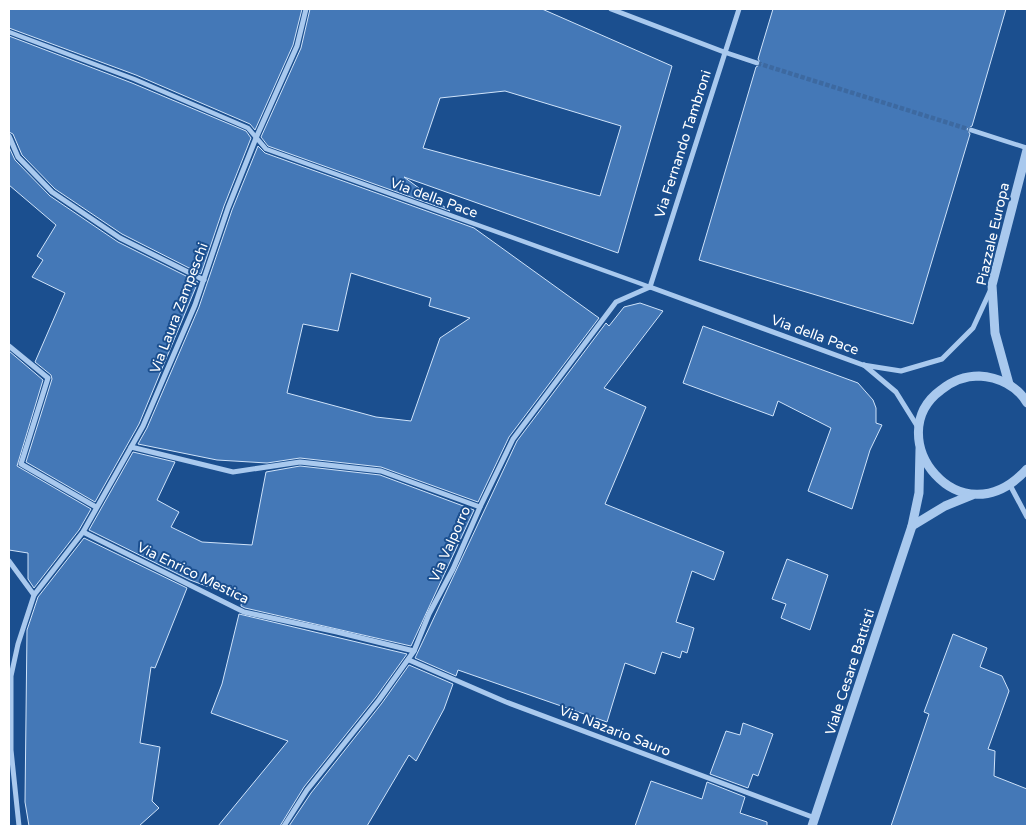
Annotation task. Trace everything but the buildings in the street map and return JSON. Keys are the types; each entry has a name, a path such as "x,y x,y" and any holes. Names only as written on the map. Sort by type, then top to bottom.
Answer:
{"street":[{"name":"Via Laura Zampeschi","path":"19,826 11,750 11,676 18,644 34,595 83,532 143,426 204,280 228,208 256,138 297,46 306,9"},
{"path":"611,9 757,63"},
{"name":"Via Fernando Tambroni","path":"650,287 739,9"},
{"name":"Via della Pace","path":"9,32 134,79 248,128 266,149 863,364 902,371 942,359 973,328 992,285"},
{"path":"971,130 1027,149"},
{"path":"9,136 18,157 52,192 120,238 204,280"},
{"name":"Piazzale Europa","path":"1009,384 995,333 992,285 1027,149"},
{"name":"Via Valporro","path":"284,826 307,790 409,660 513,440 616,302 650,287"},
{"path":"9,346 48,378 21,464 96,507"},
{"name":"Via della Pace","path":"863,364 896,392 919,430"},
{"path":"919,430 924,410 935,394 951,382 970,376 990,377 1009,384 1024,397 1027,403"},
{"name":"Viale Cesare Battisti","path":"814,822 912,526 919,493 919,430"},
{"path":"131,447 233,472 300,462 381,471 480,507"},
{"path":"920,449 927,466 939,480 955,490 972,495"},
{"path":"912,526 945,506 972,495 1000,491 1010,485 1027,469"},
{"path":"1010,485 1027,517"},
{"name":"Via Enrico Mestica","path":"83,532 244,612 414,651"},
{"path":"9,561 34,595"},
{"name":"Via Nazario Sauro","path":"409,660 506,702 814,822"}],"tunnel":[{"path":"757,63 971,130"}]}
